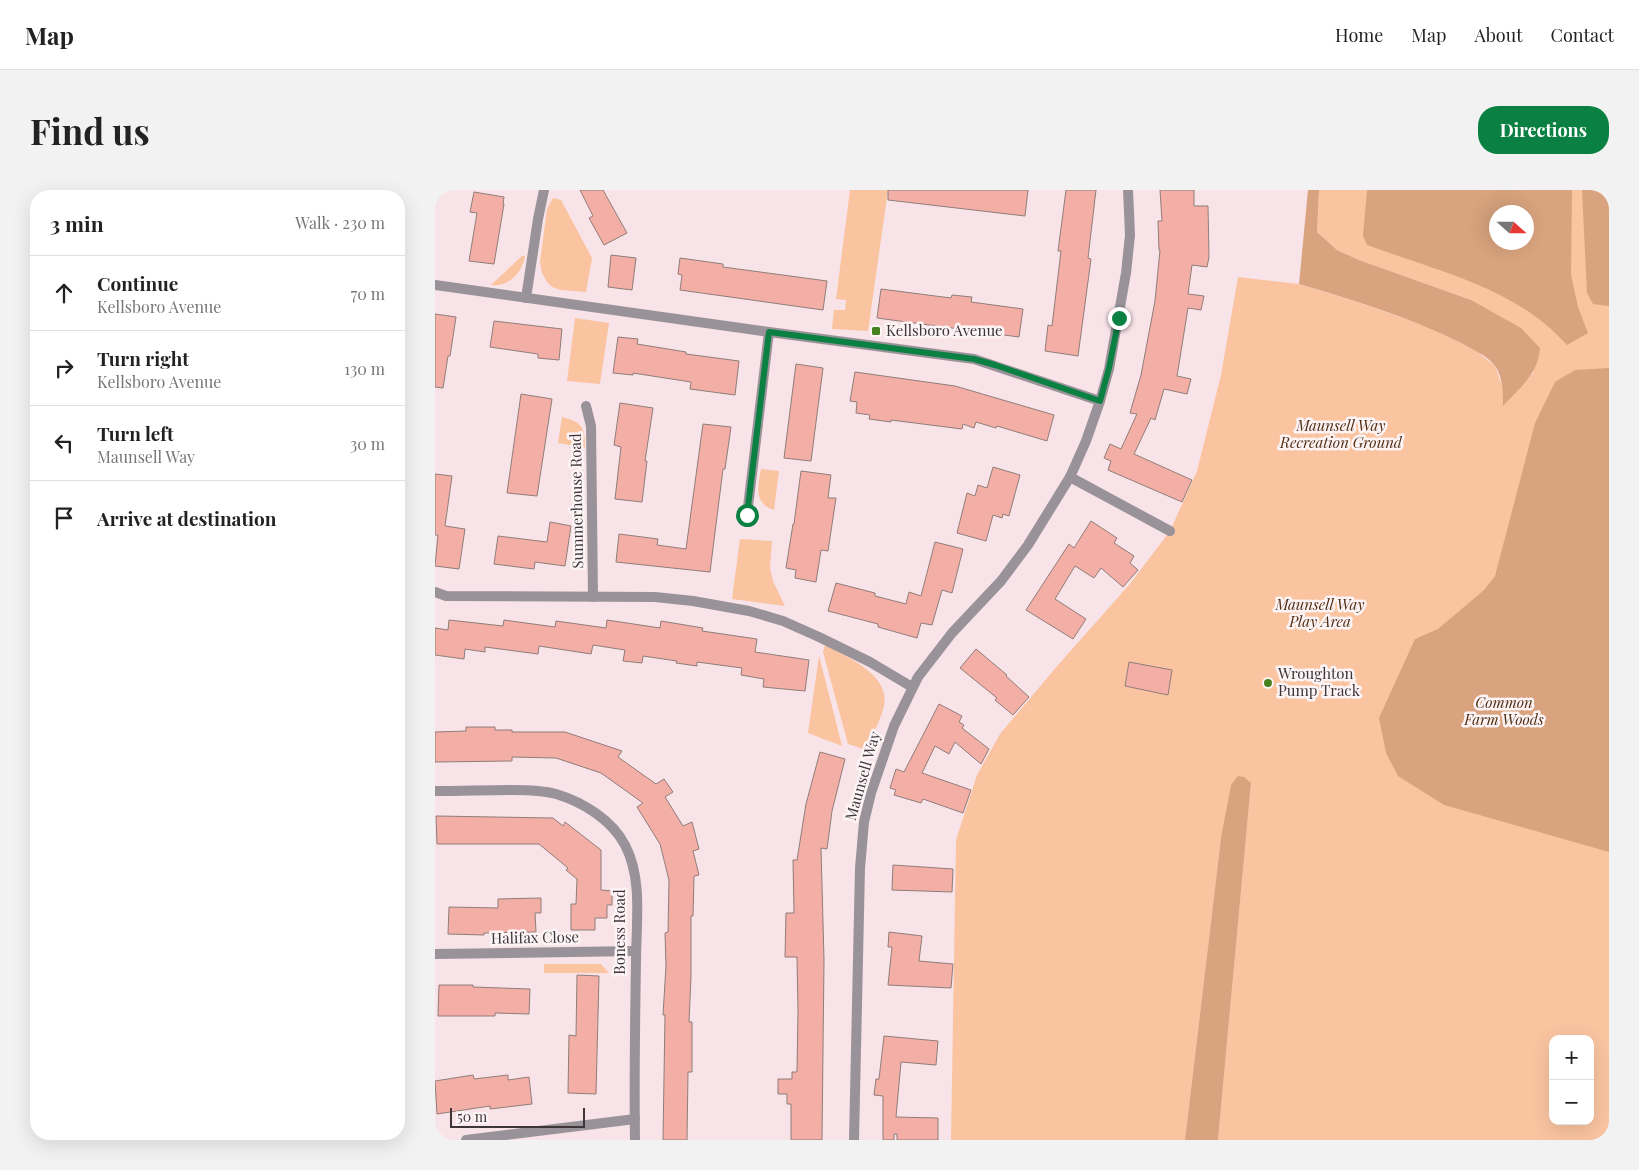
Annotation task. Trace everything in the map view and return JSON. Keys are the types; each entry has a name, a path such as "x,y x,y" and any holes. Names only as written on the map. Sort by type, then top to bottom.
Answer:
{"street":[{"path":"526,298 544,190"},
{"name":"Maunsell Way","path":"854,1140 859,914 864,822 882,756 912,687 952,633 1001,581 1028,545 1070,477 1086,441 1100,401 1114,343 1126,273 1130,234 1128,190"},
{"path":"435,285 974,359 1100,401"},
{"path":"747,515 769,332"},
{"name":"Summerhouse Road","path":"587,406 591,426 593,597"},
{"path":"1070,477 1170,531"},
{"path":"435,592 446,596 655,597 677,599 767,615 837,645 912,687"},
{"name":"Boness Road","path":"435,791 542,791 554,793 575,800 595,812 619,836 629,854 637,892 638,914 635,951 635,1140"},
{"name":"Halifax Close","path":"435,954 635,951"},
{"path":"466,1140 635,1119"}],"green space":[{"path":"850,190 888,190 868,331 832,329 834,310 845,310 846,300 836,299"},
{"path":"1308,190 1319,190 1317,232 1337,250 1359,260 1471,300 1521,328 1540,348 1539,357 1532,373 1503,406 1502,385 1498,370 1492,362 1477,352 1438,332 1399,316 1299,284"},
{"path":"1319,190 1609,190 1609,1140 1218,1140 1251,783 1221,838 1185,1140 951,1140 956,840 977,775 1000,734 1129,585 1170,531 1197,471 1221,375 1238,277 1299,284 1426,326 1475,350 1495,366 1503,388 1503,405 1534,372 1471,300 1359,260 1337,250 1317,232"},
{"path":"1367,190 1572,190 1571,275 1578,307 1588,333 1567,345 1546,325 1524,309 1499,295 1474,283 1367,245 1363,236"},
{"path":"1582,190 1609,190 1609,306 1593,304 1587,293"},
{"path":"553,198 561,200 592,258 586,292 561,290 552,287 542,273 540,262 547,209"},
{"path":"522,256 525,256 521,268 514,278 503,284 491,285"},
{"path":"575,318 609,323 600,384 567,381"},
{"name":"Common Farm Woods","path":"1609,368 1609,852 1444,805 1398,776 1386,753 1379,718 1415,639 1438,629 1484,590 1495,576 1535,423 1555,382 1575,370"},
{"path":"562,417 574,421 581,426 585,448 558,443"},
{"path":"761,469 779,471 774,510 767,507 760,498 758,488"},
{"path":"740,539 772,541 770,568 773,581 785,606 732,599"},
{"path":"825,645 865,668 881,685 884,695 883,711 866,750 848,744 823,652"},
{"path":"819,656 822,667 842,746 808,733"},
{"path":"1238,776 1244,777 1251,783 1218,1140 1185,1140 1221,838 1231,785"},
{"path":"544,964 601,964 609,973 544,973"}],"building":[{"path":"580,190 603,190 627,233 604,245 589,218 593,216"},
{"path":"888,190 1028,190 1025,216 888,200"},
{"path":"1066,190 1096,190 1088,258 1091,259 1078,356 1045,351 1048,325 1052,326 1061,251 1058,251"},
{"path":"1160,190 1194,190 1194,206 1208,206 1209,257 1207,267 1192,265 1188,294 1204,296 1201,310 1188,308 1177,376 1191,379 1187,394 1164,389 1155,420 1151,418 1134,454 1192,480 1182,502 1108,470 1111,461 1104,458 1110,444 1121,449 1137,414 1130,413 1141,375 1155,301 1160,250 1158,221 1162,221"},
{"path":"474,192 504,197 494,264 469,261 477,213 470,212"},
{"path":"611,255 636,258 632,290 608,287"},
{"path":"680,258 723,264 723,267 827,281 823,310 680,290 682,275 678,274"},
{"path":"881,289 951,298 952,295 972,297 971,302 1023,309 1019,337 877,318"},
{"path":"435,314 456,317 443,388 435,387"},
{"path":"494,321 562,329 559,360 538,358 538,354 490,347"},
{"path":"618,337 638,339 637,344 686,352 686,354 739,361 735,395 690,389 691,382 633,373 633,375 613,373"},
{"path":"796,364 823,368 811,461 784,458"},
{"path":"855,372 955,386 1054,415 1047,441 997,426 996,428 976,422 974,428 963,424 962,429 869,419 870,415 856,413 857,402 850,401"},
{"path":"521,394 552,399 537,496 507,493"},
{"path":"620,403 653,408 645,461 647,461 642,502 615,499 621,447 614,445"},
{"path":"703,424 731,427 725,469 723,469 710,572 616,562 619,534 658,539 657,545 686,549"},
{"path":"993,467 1020,475 1009,516 1003,514 1002,518 993,515 986,541 957,533 967,493 975,496 978,485 987,488"},
{"path":"801,471 831,475 828,498 836,498 828,551 821,550 816,582 795,578 796,570 786,568"},
{"path":"435,474 452,476 445,526 465,529 459,569 435,566 438,535 435,535"},
{"path":"1091,521 1117,538 1114,543 1134,556 1130,563 1138,570 1123,587 1101,568 1094,578 1075,566 1055,599 1086,619 1073,639 1026,610 1069,544 1074,548"},
{"path":"550,522 571,526 565,566 535,562 534,569 494,564 498,536 547,542"},
{"path":"935,542 963,549 952,593 942,590 932,625 921,623 917,638 878,627 878,624 828,611 836,583 875,593 875,596 906,604 909,592 921,596"},
{"path":"449,620 503,626 504,620 555,627 556,621 606,628 607,620 660,628 661,621 703,628 702,631 757,639 755,652 809,660 805,691 763,687 764,679 741,675 742,668 697,662 697,666 643,656 642,663 623,661 625,650 593,645 591,654 539,646 538,654 485,647 485,652 465,649 464,659 435,655 435,628 448,630"},
{"path":"976,649 1007,675 1029,697 1013,715 995,700 997,698 960,668"},
{"path":"1129,662 1172,670 1168,695 1125,686"},
{"path":"939,704 962,716 959,722 964,725 962,728 989,749 981,764 955,742 949,754 935,746 922,773 971,790 963,813 923,799 921,803 894,795 896,790 890,788 896,769 904,772"},
{"path":"466,727 495,727 495,730 512,730 512,732 565,732 622,751 618,757 656,784 664,779 673,792 665,797 683,826 692,822 699,849 693,851 699,875 694,876 693,916 691,916 689,1022 692,1022 692,1072 688,1072 687,1140 663,1140 665,1015 663,1015 666,966 665,933 668,932 669,880 660,844 637,807 643,803 601,773 556,758 512,757 512,761 435,762 435,732 466,731"},
{"path":"820,752 845,759 832,811 827,849 821,848 824,960 822,1140 791,1140 791,1104 787,1104 787,1094 778,1094 778,1079 792,1079 792,1072 797,1072 797,957 785,957 786,913 794,913 793,860 797,860 806,804"},
{"path":"436,816 553,818 563,826 565,822 601,850 601,890 612,891 612,905 607,905 607,918 595,918 595,930 571,930 571,904 576,904 577,879 566,870 568,868 539,844 437,844"},
{"path":"893,865 953,869 952,892 892,890"},
{"path":"541,898 541,913 535,913 536,932 484,933 484,935 448,934 449,907 498,908 498,899"},
{"path":"889,932 922,936 919,961 953,964 951,988 888,985 892,947 888,947"},
{"path":"577,975 599,976 596,1094 568,1093 569,1035 576,1036"},
{"path":"439,985 530,989 529,1014 495,1013 495,1016 438,1016"},
{"path":"884,1036 938,1041 936,1065 901,1062 896,1117 938,1118 938,1140 897,1140 897,1134 894,1134 894,1140 883,1140 883,1096 874,1095 876,1079 879,1079"},
{"path":"473,1075 474,1079 508,1075 508,1080 529,1077 532,1104 490,1109 490,1106 437,1114 435,1081"}],"place":[{"name":"Kellsboro Avenue","path":"876,331"},
{"name":"Wroughton Pump Track","path":"1268,683"}],"route":[{"path":"747,515 769,332 974,359 1100,401 1119,318"}],"park label":[{"name":"Maunsell Way Recreation Ground","path":"1341,434"},
{"name":"Maunsell Way Play Area","path":"1320,614"}]}
